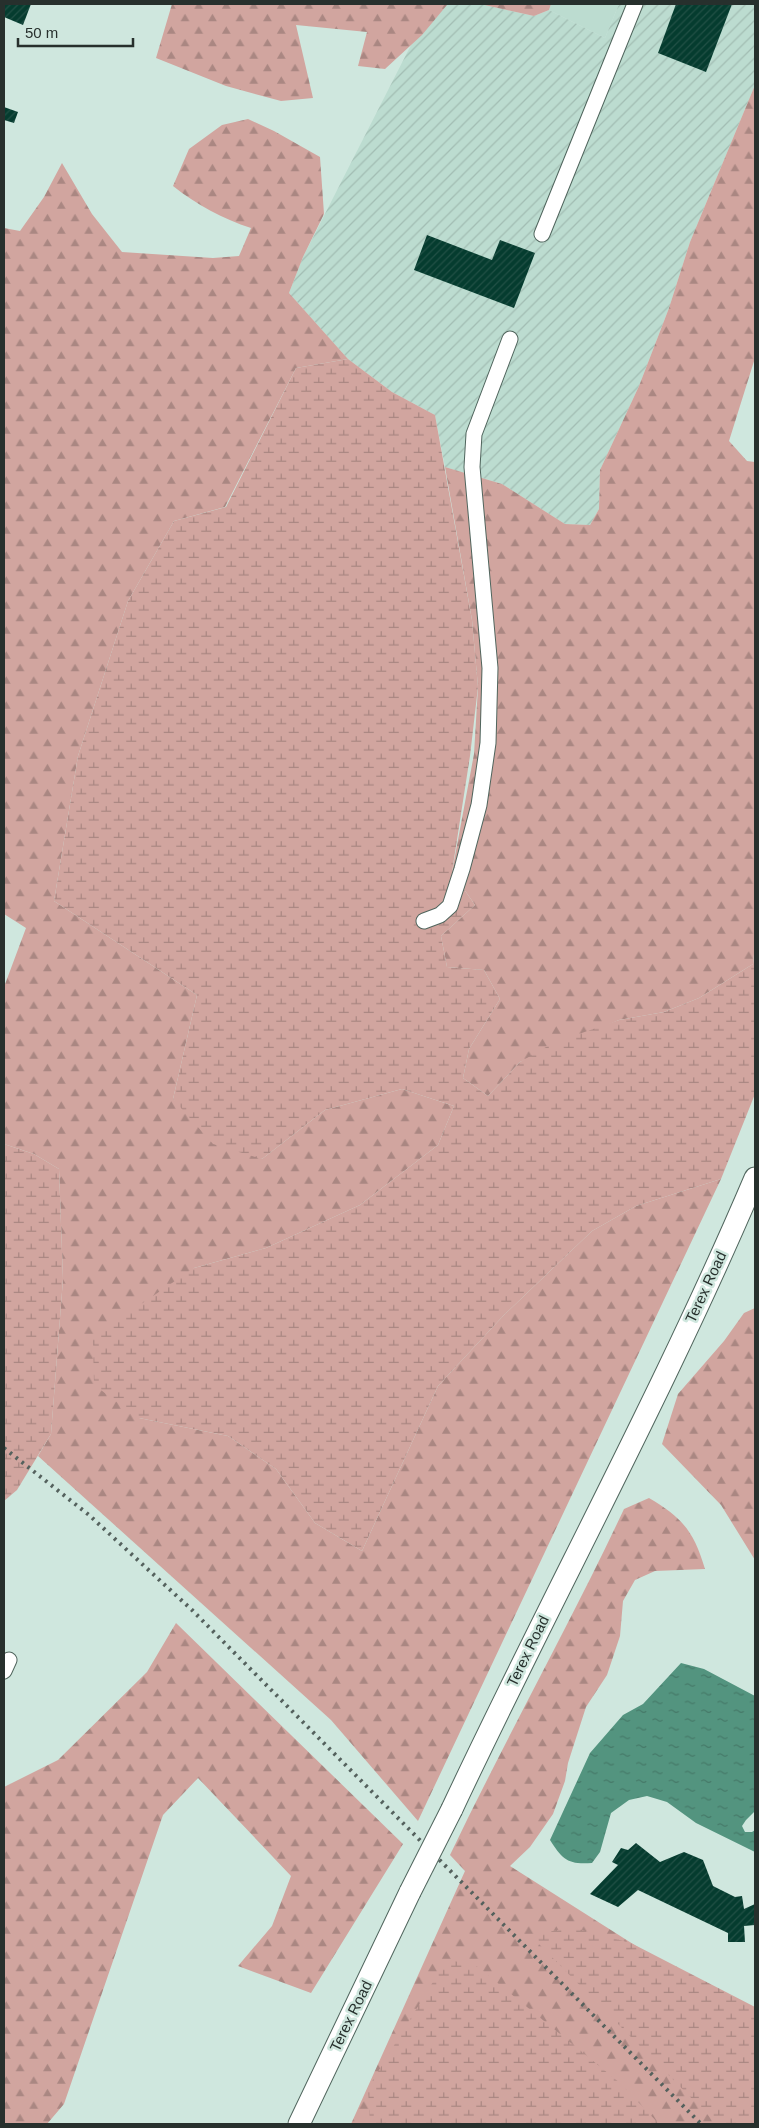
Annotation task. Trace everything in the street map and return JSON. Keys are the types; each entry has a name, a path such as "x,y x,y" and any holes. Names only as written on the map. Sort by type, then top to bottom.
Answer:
{"main road":[{"name":"Terex Road","path":"299,2124 410,1892 644,1418 717,1265 755,1178"}],"street":[{"path":"542,234 635,4"},
{"path":"424,921 440,915 450,906 479,805 488,743 490,668 472,467 474,434 510,339"}],"shaded area":[{"path":"480,4 534,16 549,10 605,38 619,4 755,4 755,85 690,242 669,308 639,386 600,470 599,509 590,525 565,524 502,484 445,467 435,415 392,392 348,359 289,293 303,257 411,45 447,5"},
{"path":"551,4 619,4 605,38 549,10"}],"green space":[{"path":"172,4 450,4 447,5 422,35 385,69 358,66 367,32 296,25 313,98 281,101 226,86 156,58"},
{"path":"480,4 551,4 549,10 534,16"},
{"path":"755,85 755,358 729,441 747,461 755,462 755,944 753,964 699,998 664,1012 619,1020 520,1062 488,1096 463,1078 469,1049 500,999 484,970 447,967 441,936 475,905 452,872 474,754 478,687 472,620 445,467 502,484 565,524 590,525 599,509 600,470 639,386 669,308 690,242"},
{"path":"248,119 274,131 320,157 324,214 303,257 289,293 348,359 296,368 225,507 174,521 128,601 78,756 54,901 197,995 173,1099 262,1159 325,1110 402,1089 454,1106 438,1145 360,1205 266,1248 194,1268 139,1418 228,1436 276,1469 315,1523 362,1551 438,1386 504,1315 592,1231 636,1206 721,1179 418,1821 331,1720 38,1456 51,1434 63,1279 59,1169 34,1154 4,1144 4,987 26,928 4,914 4,228 20,231 44,197 62,163 92,214 122,252 213,258 239,256 251,228 210,211 173,186 189,149 222,125"},
{"path":"348,359 392,392 435,415 472,620 478,687 470,756 452,872 475,905 441,936 447,967 484,970 500,999 469,1049 463,1078 488,1096 520,1062 553,1043 619,1020 664,1012 699,998 753,964 755,944 755,1094 721,1179 636,1206 592,1231 504,1315 438,1386 362,1551 315,1523 276,1469 228,1436 139,1418 94,1385 93,1337 194,1268 266,1248 360,1205 438,1145 454,1106 402,1089 325,1110 262,1159 213,1144 173,1099 197,995 54,901 78,756 128,601 174,521 226,507 296,368"},
{"path":"4,1144 34,1154 59,1169 63,1279 51,1434 17,1490 4,1501"},
{"path":"755,1308 755,1560 721,1505 662,1444 678,1394 724,1341 744,1313"},
{"path":"649,1498 671,1512 686,1527 701,1556 705,1569 655,1571 635,1580 623,1601 620,1636 607,1675 586,1707 568,1763 565,1781 553,1814 530,1847 510,1866 748,2017 755,2124 351,2124 465,1871 450,1855 624,1509"},
{"path":"176,1623 403,1844 311,1993 238,1966 272,1926 291,1876 198,1778 163,1815 64,2104 47,2124 4,2124 4,1787 58,1760 147,1672"},
{"path":"570,1927 631,1943 755,2007 755,2124 717,2124 531,1936"},
{"path":"447,1959 478,1967 620,2083 659,2124 370,2124 368,2088"}],"water":[{"path":"681,1663 704,1669 755,1696 755,1811 742,1826 745,1832 755,1830 755,1852 696,1823 667,1802 647,1796 629,1800 611,1813 600,1852 592,1863 571,1862 558,1852 550,1840 590,1753 623,1715 643,1704"}],"building":[{"path":"4,4 31,4 23,25 4,17"},
{"path":"676,4 732,4 706,72 658,53"},
{"path":"4,107 18,112 14,123 4,120"},
{"path":"427,235 492,260 500,240 535,253 514,308 414,270"},
{"path":"636,1843 660,1862 684,1852 703,1860 713,1886 735,1897 742,1896 744,1909 755,1904 755,1925 744,1926 745,1942 728,1942 728,1933 638,1890 618,1907 590,1894 618,1865 612,1862 621,1848 628,1850"}],"railway":[{"path":"4,1448 89,1515 192,1610 701,2124"}]}
